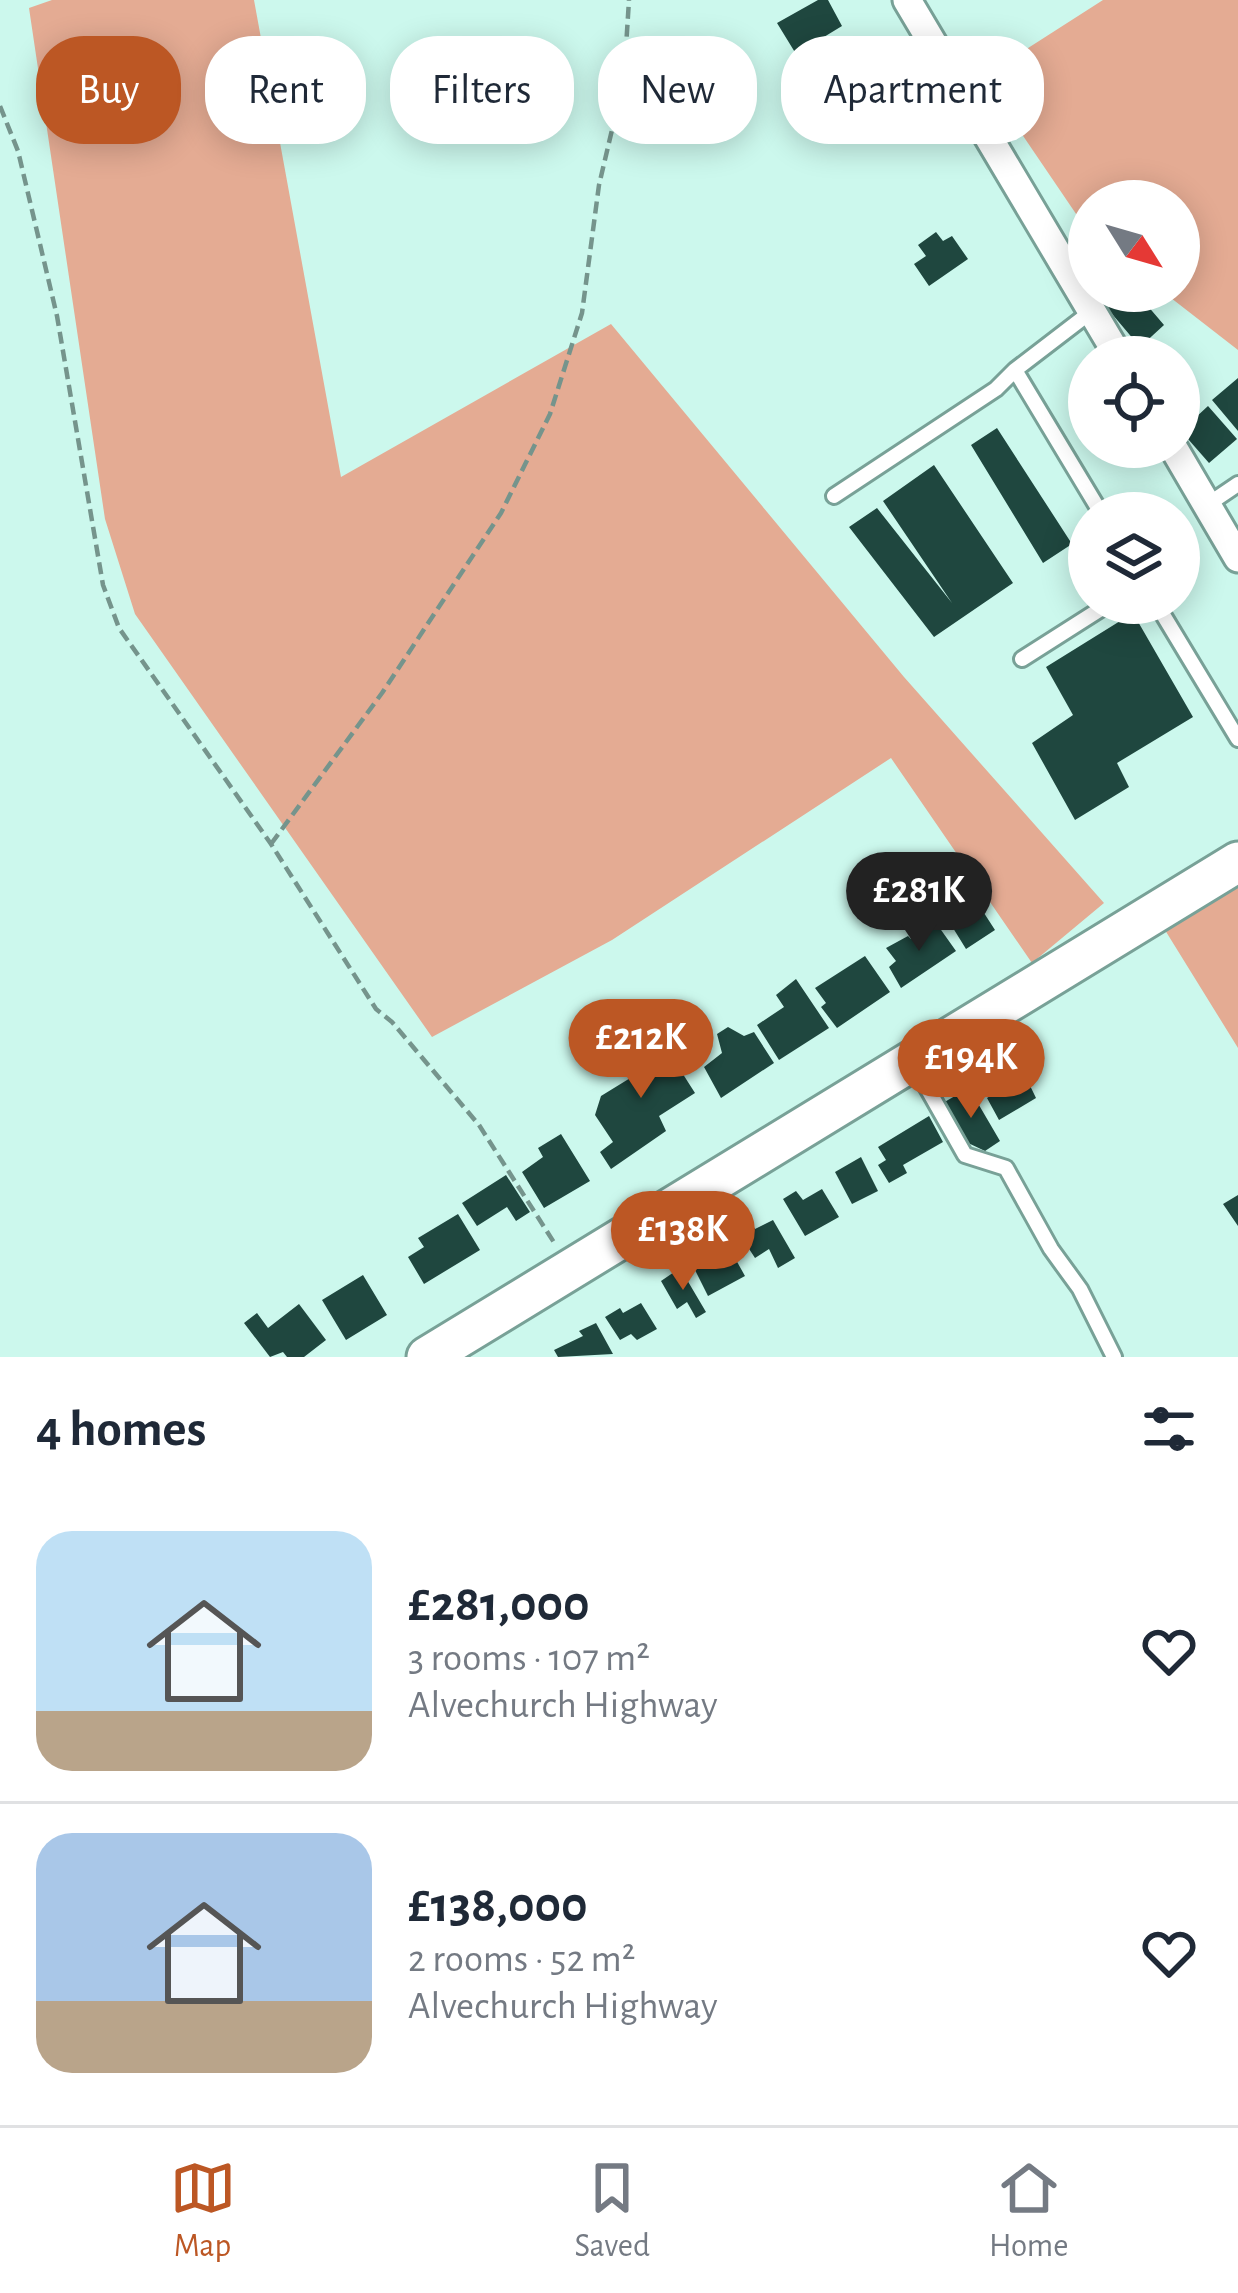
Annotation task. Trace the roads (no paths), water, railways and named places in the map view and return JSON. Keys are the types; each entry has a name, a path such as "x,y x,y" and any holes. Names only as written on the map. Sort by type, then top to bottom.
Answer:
{"street":[{"path":"908,0 1068,270"},
{"path":"1185,468 1238,558"},
{"path":"427,1357 1238,862"}],"lane":[{"path":"834,496 996,388 1091,312"},
{"path":"1015,370 1088,492"},
{"path":"1207,505 1238,484"},
{"path":"1022,659 1077,624"},
{"path":"1169,624 1238,739"},
{"path":"911,1059 965,1155 1006,1168 1051,1249 1080,1289 1114,1357"}]}
